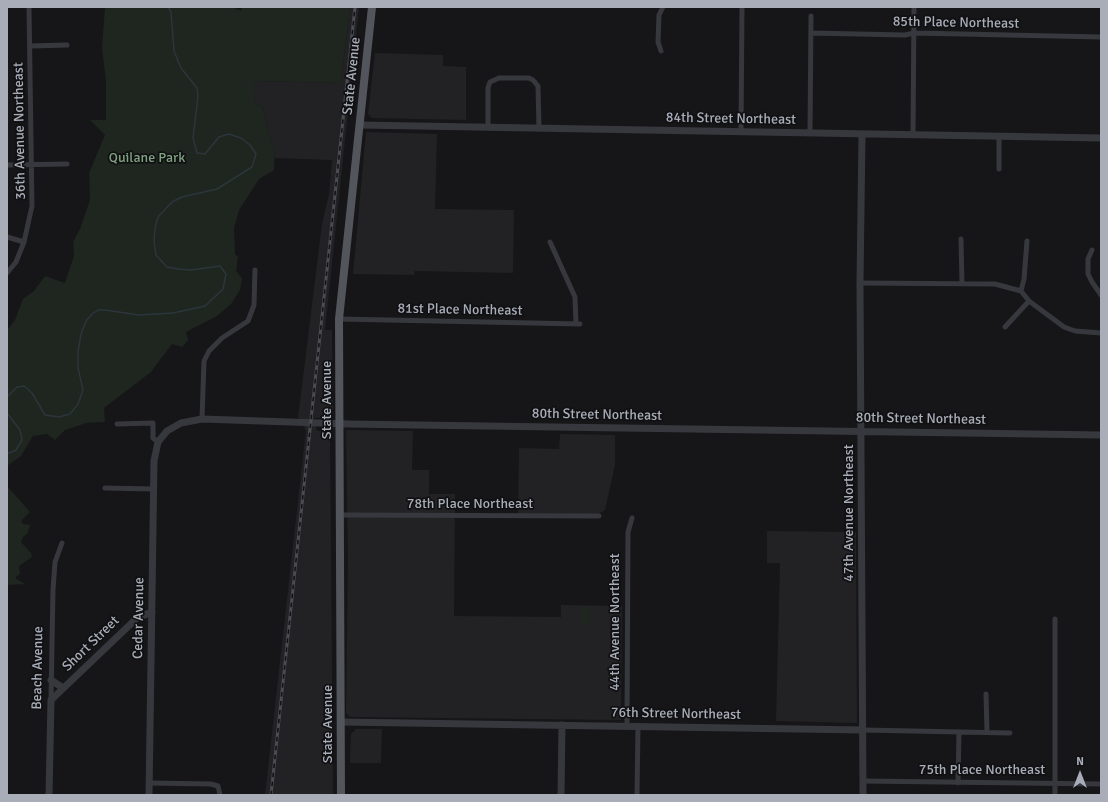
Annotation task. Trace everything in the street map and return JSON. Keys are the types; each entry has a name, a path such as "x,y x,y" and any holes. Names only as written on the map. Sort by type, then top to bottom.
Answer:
{"main road":[{"name":"State Avenue","path":"341,795 339,319 372,7"}],"street":[{"name":"36th Avenue Northeast","path":"7,273 16,262 24,242 32,206 33,164 29,7"},
{"path":"661,52 658,42 659,15 663,7"},
{"path":"741,132 742,7"},
{"path":"913,135 914,7"},
{"path":"810,133 812,16"},
{"name":"85th Place Northeast","path":"811,33 914,33 1101,37"},
{"path":"31,46 67,45"},
{"path":"488,128 488,88 493,80 499,78 533,80 539,90 539,128"},
{"name":"84th Street Northeast","path":"360,125 1101,138"},
{"name":"47th Avenue Northeast","path":"862,135 860,283 863,795"},
{"path":"999,169 1000,136"},
{"path":"7,165 67,164"},
{"path":"7,237 24,242"},
{"path":"961,239 962,283"},
{"path":"1021,291 1024,278 1027,241"},
{"name":"81st Place Northeast","path":"339,319 578,324 575,296 550,242"},
{"path":"1092,250 1088,259 1088,274 1101,295"},
{"path":"202,419 204,361 209,351 222,338 248,322 254,305 255,270"},
{"path":"860,283 994,284 1021,291 1029,301 1064,326 1075,331 1101,333"},
{"path":"1006,327 1029,301"},
{"name":"80th Street Northeast","path":"158,442 167,431 174,426 202,419 340,424 1101,435"},
{"path":"117,424 153,423 153,438 158,442"},
{"name":"Cedar Avenue","path":"148,795 153,489 154,461 158,442"},
{"path":"105,488 153,489"},
{"name":"78th Place Northeast","path":"340,515 598,516"},
{"name":"44th Avenue Northeast","path":"627,726 628,532 632,518"},
{"name":"Beach Avenue","path":"49,795 54,569 62,542"},
{"name":"Short Street","path":"51,700 137,618 152,612"},
{"path":"1055,619 1055,795"},
{"path":"51,680 63,688"},
{"path":"986,694 987,732"},
{"name":"76th Street Northeast","path":"341,722 1010,732"},
{"path":"561,795 562,725"},
{"path":"637,795 638,727"},
{"path":"958,783 959,732"},
{"name":"75th Place Northeast","path":"863,781 1101,784"},
{"path":"149,783 211,784 218,786 220,795"}],"shaded area":[{"path":"350,7 359,7 325,330 332,330 333,413 329,417 314,418 317,431 330,431 333,795 265,795 306,430 298,417 322,224 329,194 332,160 275,158 275,149 269,136 263,107 254,103 254,81 341,83"},
{"path":"375,53 443,55 443,66 466,67 466,120 372,118 368,114"},
{"path":"366,132 437,134 435,209 514,210 513,273 415,271 414,275 353,274"},
{"path":"346,430 413,431 412,470 429,470 429,494 455,494 454,616 561,617 561,605 622,606 621,720 350,717 346,713 348,559"},
{"path":"560,434 615,435 615,465 605,510 598,514 518,515 519,448 559,449"},
{"path":"767,531 856,532 857,723 776,721 780,563 767,563"},
{"path":"356,729 382,729 381,763 350,763 351,734"}],"green space":[{"name":"Quilane Park","path":"105,7 232,7 241,11 242,7 350,7 341,83 255,81 254,103 263,107 269,136 275,149 274,170 259,179 239,210 234,228 235,254 238,257 236,271 242,278 240,290 231,304 217,316 186,332 188,340 182,347 172,344 151,372 104,408 105,422 86,423 65,430 55,440 47,434 33,436 21,456 7,466 7,330 15,320 23,299 34,291 45,276 65,283 74,256 73,242 80,229 90,200 89,173 105,135 90,120 106,120 106,83 102,47"},
{"path":"7,486 30,512 21,521 23,524 30,525 27,534 23,537 21,542 31,553 32,557 19,566 20,574 15,578 25,584 7,585"},
{"path":"582,606 590,607 589,624 581,623"}],"waterway":[{"path":"7,397 17,387 24,386 32,393 45,415 59,417 70,414 78,404 83,390 78,368 78,352 81,334 86,321 92,314 98,310 139,315 173,313 205,306 223,289 226,274 220,266 191,270 178,269 167,267 156,255 154,241 158,217 172,202 182,197 217,189 252,167 256,154 250,145 241,138 229,134 219,137 205,154 197,153 193,138 198,96 197,88 181,68 174,51 171,12 168,7"},
{"path":"7,413 20,430 22,440 16,450 7,454"}],"railway":[{"path":"271,795 355,7"}]}
